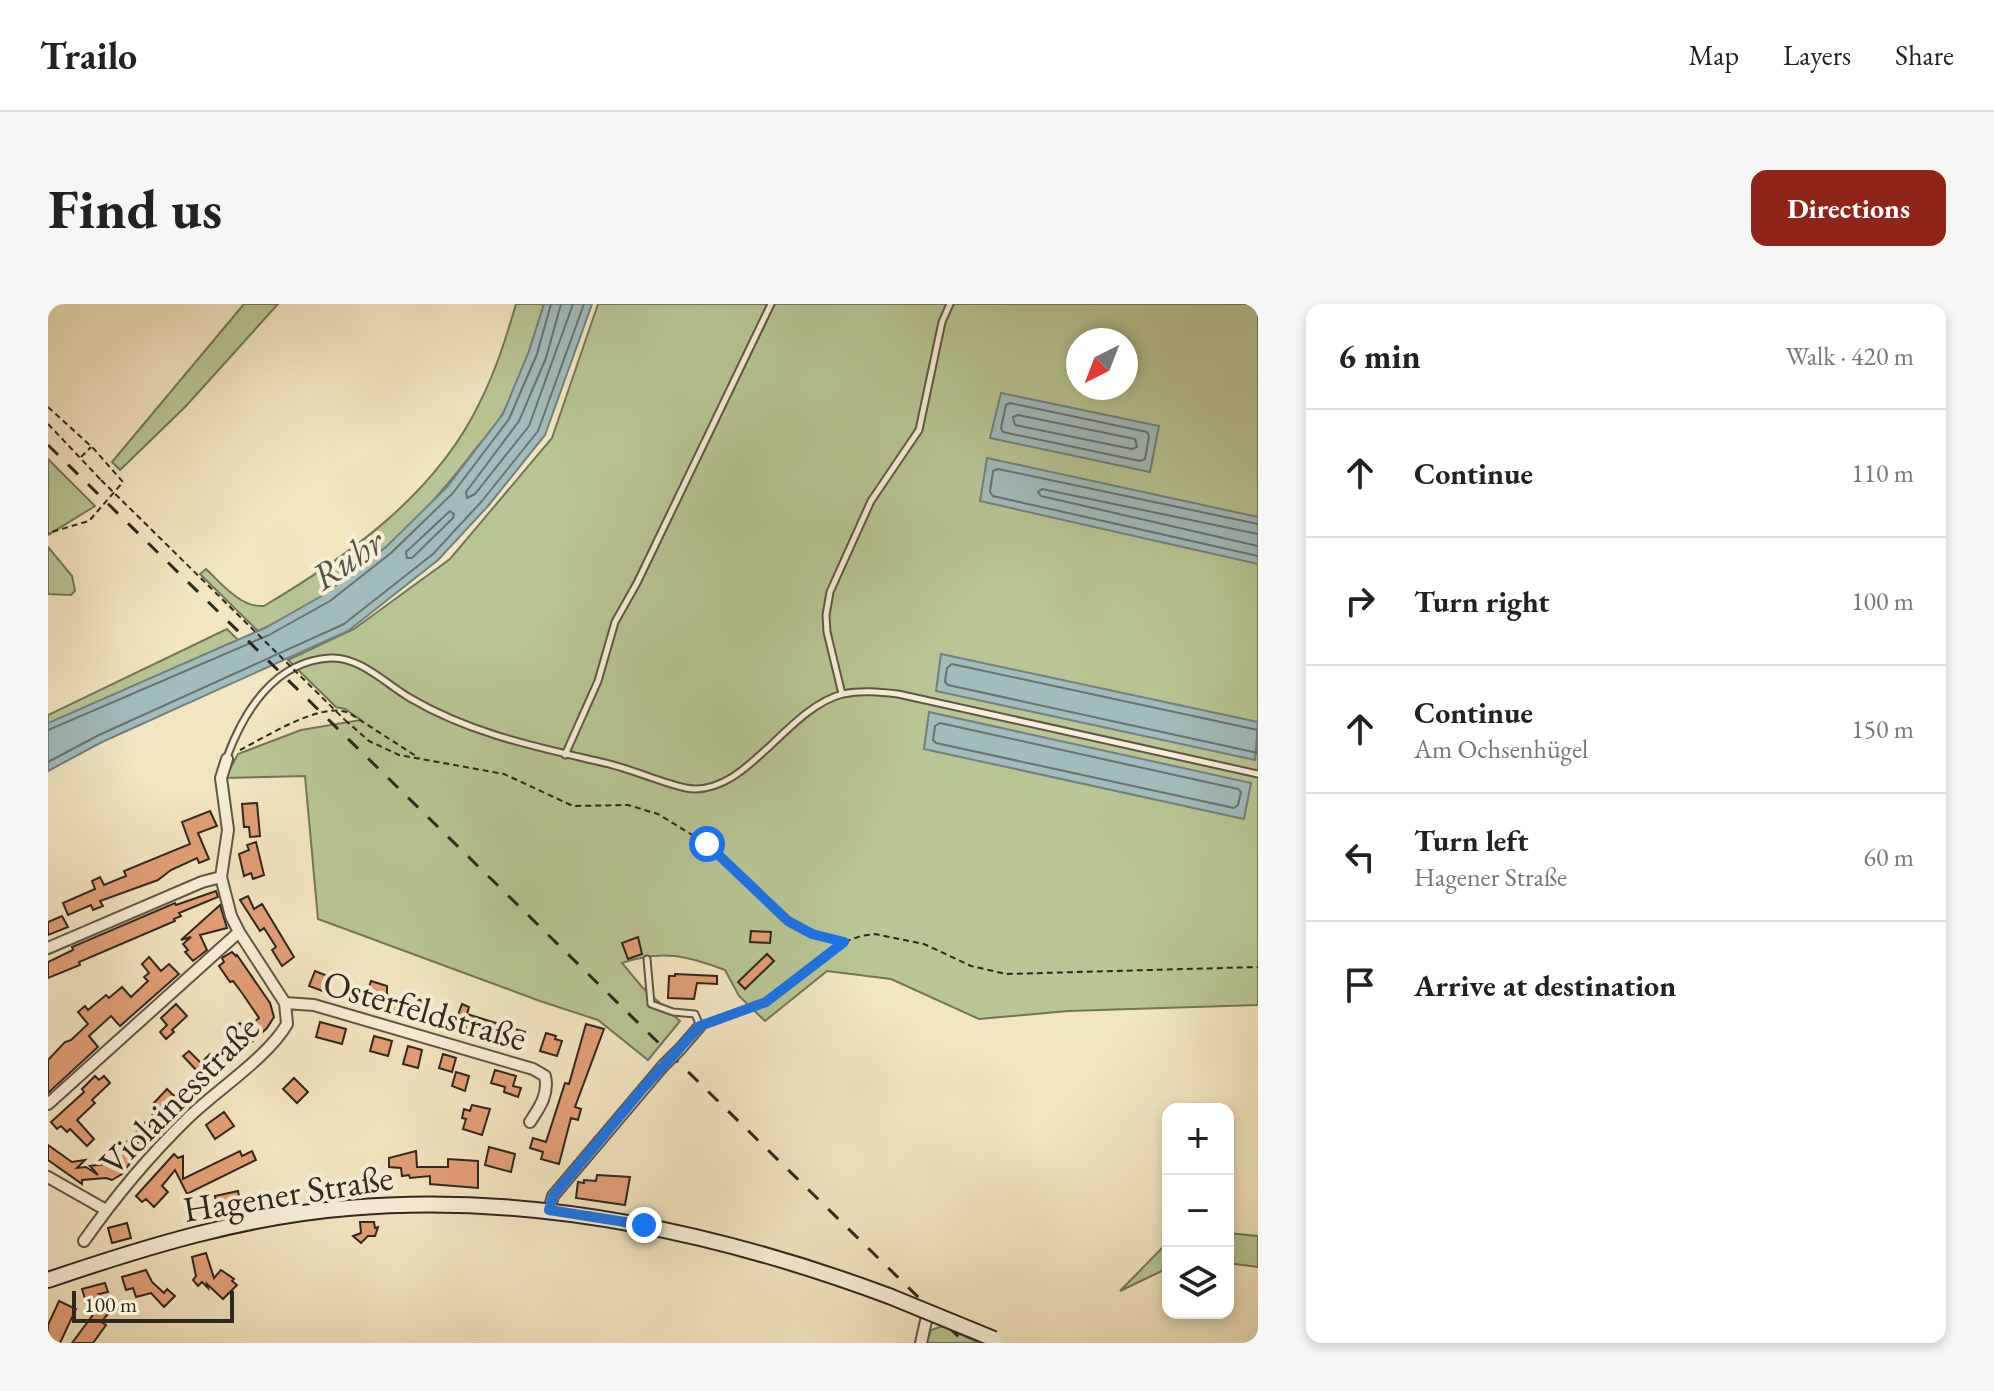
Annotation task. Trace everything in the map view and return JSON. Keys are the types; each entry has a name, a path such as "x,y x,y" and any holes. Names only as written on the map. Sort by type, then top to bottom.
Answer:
{"main road":[{"name":"Hagener Straße","path":"48,1280 163,1243 303,1213 399,1204 549,1210 644,1225 766,1254 889,1296 998,1341"}],"street":[{"name":"Violainesstraße","path":"84,1241 106,1210 188,1118 284,1030 288,1019 285,1003 231,916 221,877 228,830 221,778 227,759"},
{"path":"48,948 202,882 221,877"},
{"path":"48,1104 239,932"},
{"name":"Osterfeldstraße","path":"285,1003 314,1005 533,1069 545,1076 547,1085 543,1102 530,1122"},
{"path":"549,1210 553,1196 700,1026"},
{"path":"48,1177 106,1210"},
{"path":"921,1343 928,1312"}],"lane":[{"path":"565,755 598,681 615,622 637,583 771,304"},
{"path":"842,694 827,632 830,592 871,501 919,430 942,322 950,304"},
{"path":"227,759 251,708 271,683 295,667 326,658 352,661 412,699 489,735 607,763 687,788 708,788 727,781 804,714 842,694 873,692 898,694 1258,774"},
{"path":"647,959 651,1004 673,1012 695,1014 700,1026"}],"path":[{"path":"48,407 91,446 123,482 89,521 48,533"},
{"path":"48,424 101,480 369,741 390,752 504,774 573,806 628,805 658,814 707,844 800,930 844,942"},
{"path":"80,458 91,446"},
{"path":"227,759 287,726 334,710 349,713 420,759"},
{"path":"700,1026 766,1002 844,942 875,934 924,944 971,966 1006,974 1258,967"}],"green space":[{"path":"244,304 278,304 186,406 120,470 112,462"},
{"path":"516,304 544,304 516,387 489,433 428,506 377,555 320,598 258,631 200,574 206,569 240,599 264,606 328,566 388,519 440,466 462,435 491,378"},
{"path":"598,304 1258,304 1258,1005 1068,1011 979,1019 891,979 827,971 765,1021 739,996 725,970 687,958 650,956 622,963 642,987 680,1021 648,1060 598,1020 318,919 305,776 225,778 238,754 301,730 361,720 336,707 288,660 354,629 450,559 552,438"},
{"path":"48,459 95,506 48,535"},
{"path":"48,547 72,576 75,591 71,595 48,594"},
{"path":"227,629 238,640 48,724 48,715"},
{"path":"1234,1234 1258,1236 1258,1267 1234,1264"},
{"path":"1162,1248 1162,1271 1120,1291"},
{"path":"943,1326 979,1343 925,1343 931,1330"}],"water":[{"path":"544,304 592,304 545,435 488,506 438,560 348,631 102,742 48,771 48,723 265,628 325,594 386,547 447,487 503,414"},
{"path":"1001,393 1159,426 1150,472 990,438"},
{"path":"987,458 1258,517 1258,564 980,501"},
{"path":"941,654 1258,722 1255,760 936,691"},
{"path":"929,712 1251,783 1244,819 924,749"}],"building":[{"path":"257,803 260,836 250,837 249,827 244,827 242,804"},
{"path":"210,811 217,826 198,833 209,859 199,863 197,858 158,880 100,901 103,906 93,910 91,905 68,915 63,903 95,889 92,881 100,877 104,885 126,876 124,871 190,844 182,822"},
{"path":"256,842 264,875 253,879 251,873 244,876 239,854 249,850 247,845"},
{"path":"216,891 218,897 179,913 181,916 175,921 48,978 48,962 73,950 72,947 175,903"},
{"path":"248,896 254,909 262,904 294,957 282,966 272,950 276,947 264,928 260,931 240,900"},
{"path":"220,905 227,928 200,935 207,950 193,961 183,944 191,937 181,940"},
{"path":"62,916 68,927 48,935 48,922"},
{"path":"751,931 771,932 770,943 750,942"},
{"path":"638,937 642,954 628,959 622,943"},
{"path":"232,952 270,1003 274,1017 267,1028 172,1115 168,1112 155,1125 159,1129 146,1143 140,1141 132,1149 126,1143 157,1110 152,1105 167,1089 174,1096 199,1073 183,1056 189,1051 201,1063 210,1054 213,1057 230,1042 225,1036 240,1023 246,1029 259,1018 219,966 224,962 222,958"},
{"path":"767,954 774,961 745,989 738,982"},
{"path":"149,957 161,971 169,964 179,974 120,1026 111,1016 89,1036 98,1047 48,1093 48,1060 88,1024 78,1012 85,1006 88,1010 122,987 131,997 148,981 144,977 149,973 142,964"},
{"path":"315,971 330,977 325,992 309,986"},
{"path":"669,976 717,976 717,984 697,983 694,999 668,998"},
{"path":"371,981 387,986 387,995 424,1001 422,1009 434,1013 431,1024 341,997 345,985 368,990"},
{"path":"176,1004 187,1016 166,1039 160,1032 167,1025 161,1018"},
{"path":"462,1004 469,1007 467,1014 525,1032 521,1046 466,1031 466,1018 458,1015"},
{"path":"320,1022 346,1029 342,1044 316,1037"},
{"path":"586,1024 604,1029 575,1107 581,1109 578,1120 571,1118 559,1164 541,1159 543,1152 530,1148 533,1138 546,1142 565,1083 569,1084"},
{"path":"546,1033 562,1041 557,1056 540,1051"},
{"path":"374,1036 392,1041 388,1056 370,1051"},
{"path":"408,1046 422,1050 418,1068 403,1064"},
{"path":"443,1054 456,1058 452,1072 439,1068"},
{"path":"495,1070 516,1076 513,1086 521,1088 518,1097 504,1092 505,1087 491,1083"},
{"path":"456,1072 469,1076 465,1091 452,1086"},
{"path":"95,1076 99,1080 104,1076 110,1083 77,1120 94,1139 87,1146 70,1129 67,1132 61,1126 57,1129 51,1122 84,1092 82,1089"},
{"path":"294,1078 308,1092 297,1103 283,1089"},
{"path":"472,1105 490,1109 482,1135 463,1129 466,1119 462,1118 464,1109 470,1111"},
{"path":"224,1112 234,1126 215,1139 206,1125"},
{"path":"48,1145 72,1162 85,1160 77,1168 86,1167 98,1175 90,1166 120,1162 118,1147 133,1159 122,1174 112,1180 82,1180 82,1184 48,1160"},
{"path":"489,1147 515,1154 511,1172 485,1165"},
{"path":"240,1151 242,1156 252,1151 256,1160 187,1194 175,1170 162,1186 168,1192 154,1207 146,1199 142,1202 136,1196 174,1154 178,1158 183,1156 183,1179"},
{"path":"416,1151 417,1167 448,1167 448,1159 478,1161 478,1188 430,1184 430,1176 410,1178 409,1175 402,1176 401,1168 389,1167 389,1158"},
{"path":"597,1175 630,1177 625,1205 576,1198 578,1182 596,1181"},
{"path":"238,1191 241,1207 218,1212 215,1196"},
{"path":"360,1222 374,1222 375,1228 378,1227 375,1236 368,1236 361,1243 353,1236 361,1233"},
{"path":"127,1223 131,1238 112,1243 108,1228"},
{"path":"206,1253 214,1278 221,1270 237,1285 223,1299 207,1284 208,1288 202,1282 198,1286 193,1280 196,1276 192,1257"},
{"path":"146,1270 152,1282 164,1293 167,1289 175,1296 164,1307 151,1293 136,1297 133,1288 126,1290 122,1277"},
{"path":"105,1283 108,1292 99,1294 114,1307 101,1322 106,1325 93,1343 72,1343 104,1300 87,1305 82,1289"},
{"path":"59,1301 76,1309 60,1343 48,1343 48,1325"}],"railway":[{"path":"48,445 965,1343"}],"route":[{"path":"644,1225 549,1210 553,1196 700,1026 766,1002 796,982 844,942 800,930 707,844"}],"water label":[{"name":"Ruhr","path":"347,559"}]}
